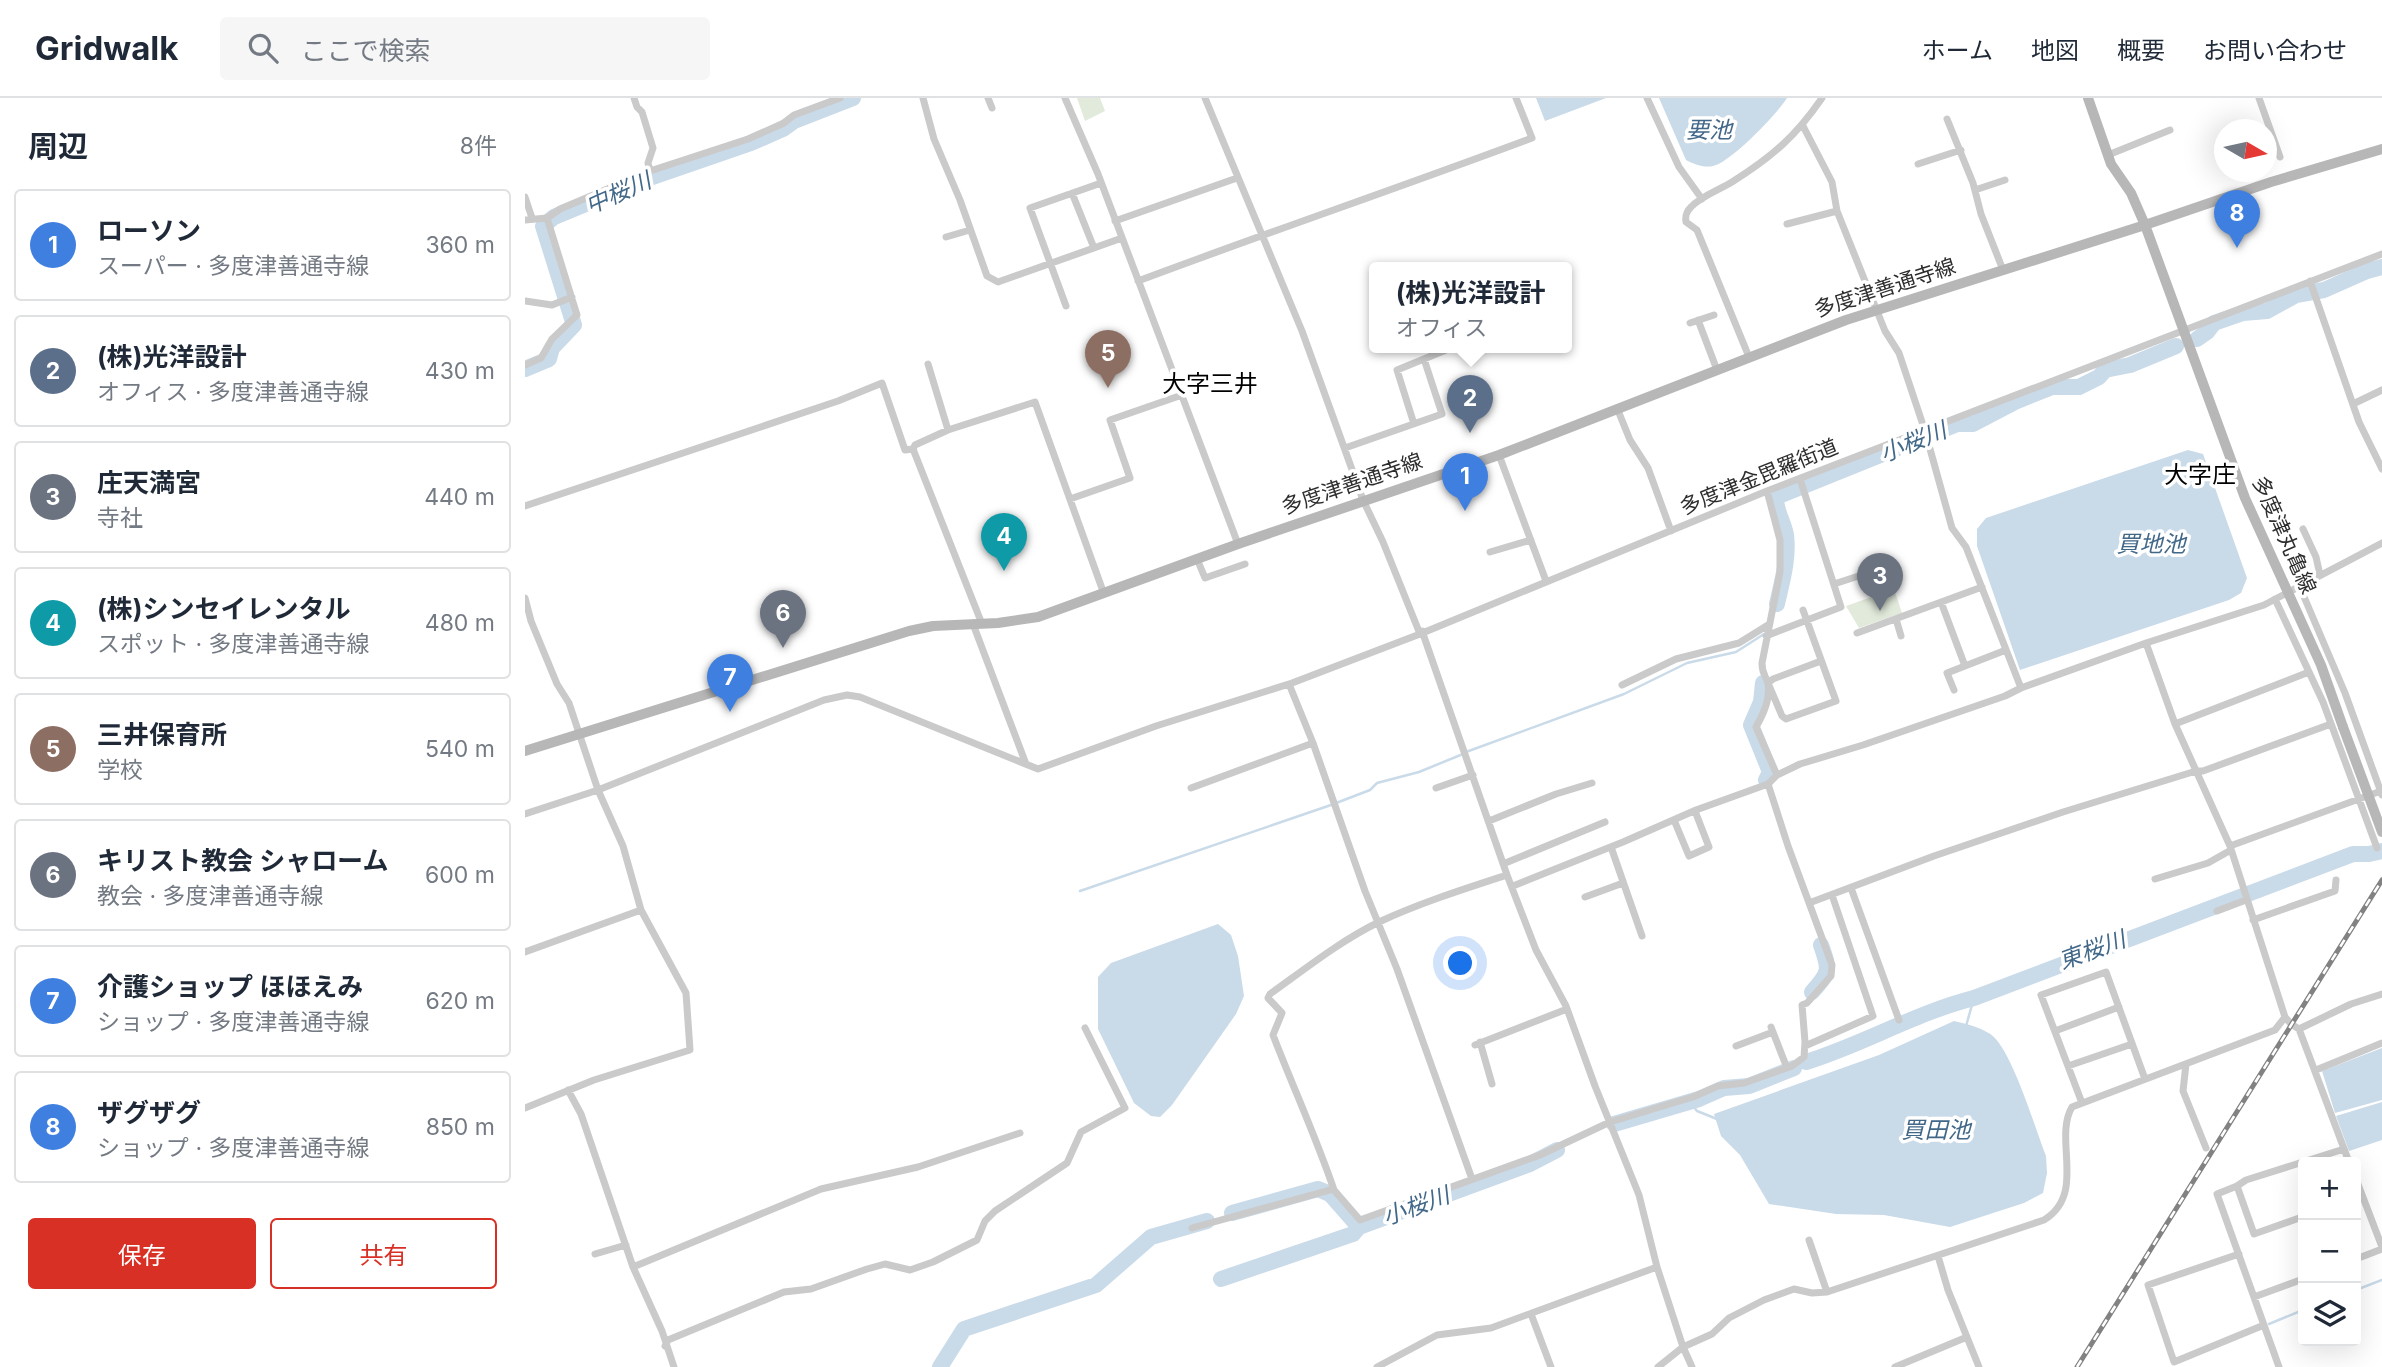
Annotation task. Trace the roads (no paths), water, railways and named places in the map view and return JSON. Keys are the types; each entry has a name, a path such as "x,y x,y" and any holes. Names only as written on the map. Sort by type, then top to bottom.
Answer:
{"main road":[{"name":"多度津丸亀線","path":"2088,98 2111,164 2131,193 2145,225 2245,498 2321,665 2382,832"},
{"name":"多度津善通寺線","path":"525,751 901,634 933,626 1038,617 1363,500 1499,455 1876,310 2271,182 2382,149"}],"street":[{"path":"634,98 637,107 642,111 653,148 647,163 650,171"},
{"path":"548,221 560,209 650,171 748,139 785,123 794,115 840,98"},
{"path":"923,98 934,139 987,276 992,280 998,282 1122,238"},
{"path":"988,98 992,108"},
{"path":"1065,98 1101,183 1238,544"},
{"path":"1205,98 1302,331 1363,500 1421,632 1536,950 1567,1009 1639,1195 1657,1267 1683,1348 1692,1367"},
{"path":"1138,281 1532,138 1516,98"},
{"path":"1647,98 1679,167 1702,199"},
{"path":"1749,357 1697,230 1686,222 1685,217 1689,209 1702,199 1735,181 1786,144 1803,126 1822,98"},
{"path":"2259,98 2280,157"},
{"path":"1947,119 1961,150 2003,270"},
{"path":"1803,126 1832,182 1837,211 1885,331 1899,353 1925,431 1952,528 1966,547 2021,688"},
{"path":"2108,155 2170,130"},
{"path":"1918,164 1961,150"},
{"path":"1115,221 1237,178"},
{"path":"1975,190 2005,180"},
{"path":"1066,306 1030,208 1101,183"},
{"path":"1072,193 1094,248"},
{"path":"525,197 528,219 548,221"},
{"path":"1808,208 1811,217"},
{"path":"1787,224 1837,211"},
{"path":"525,365 541,358 552,339 574,319 548,221"},
{"path":"946,237 971,230"},
{"name":"多度津金毘羅街道","path":"1026,764 1038,769 1156,726 1289,684 1767,491 2210,319 2311,284 2382,254"},
{"path":"2311,284 2359,422 2378,450 2382,469"},
{"path":"525,301 552,305 569,298"},
{"path":"1714,315 1694,322 1717,370"},
{"path":"1414,424 1397,370 1439,353"},
{"path":"1345,448 1442,414 1424,359"},
{"path":"928,364 948,430"},
{"path":"525,506 838,401 882,383 905,450 913,449 915,445 948,430 1035,402 1104,594"},
{"path":"2353,404 2382,390"},
{"path":"1070,499 1130,478 1110,420 1182,396"},
{"path":"1617,408 1630,440 1648,468 1671,531"},
{"path":"913,449 1026,764"},
{"path":"1499,455 1546,581"},
{"path":"1766,636 1841,607 1800,479"},
{"path":"1767,491 1780,540 1780,572 1766,636 1762,674 1782,716 1786,719 1836,701 1803,610"},
{"path":"2303,529 2316,557 2320,575"},
{"path":"1490,552 1531,540"},
{"path":"1513,886 1767,784 1777,775 1800,764 1863,745 2146,643 2264,605 2382,543"},
{"path":"1197,559 1205,578 1245,564"},
{"path":"1834,584 1866,578 1883,568"},
{"path":"2155,879 2208,863 2230,848 2358,799 2381,793 2345,693 2299,585"},
{"path":"1857,633 1982,587"},
{"path":"525,598 531,621 557,684 569,703 598,790 623,846 641,910 686,993 690,1050 568,1090 525,1108"},
{"path":"2275,599 2331,724 2377,848"},
{"path":"1941,602 1965,666"},
{"path":"1896,619 1901,636"},
{"path":"1622,685 1676,659 1739,643 1768,625"},
{"path":"2146,643 2175,724 2230,848 2285,1017 2299,1029 2347,1157"},
{"path":"1955,690 1947,673 2006,650"},
{"path":"1777,775 1756,727 1765,713 1768,683 1821,661"},
{"path":"2175,724 2309,672"},
{"path":"1289,684 1397,969 1472,1179"},
{"path":"525,814 598,790 824,700 847,695 860,697 1026,764"},
{"path":"1809,903 1934,856 2063,812 2203,771 2331,724"},
{"path":"1191,788 1313,743"},
{"path":"1436,788 1473,775"},
{"path":"1489,821 1556,794 1592,783"},
{"path":"1507,875 1436,899 1378,923 1333,948 1268,998 1282,1013 1273,1035 1315,1135 1328,1190 1360,1220 1540,1155 1610,1122 1693,1097 1718,1086 1744,1083 1787,1068 1804,1056 1807,1046 1804,1004 1831,976 1832,965 1767,784"},
{"path":"1674,820 1689,856 1709,848 1695,811"},
{"path":"1503,864 1545,848 1586,826 1605,822"},
{"path":"1542,839 1545,848"},
{"path":"1611,847 1642,936"},
{"path":"2253,920 2335,891 2336,880"},
{"path":"1585,897 1623,883"},
{"path":"1851,888 1899,1020"},
{"path":"1807,1046 1873,1016 1832,895"},
{"path":"2217,911 2245,897"},
{"path":"525,952 641,910"},
{"path":"2082,1103 2041,995 2106,972 2145,1079"},
{"path":"2299,1029 2351,1004 2382,994"},
{"path":"2055,1031 2119,1007"},
{"path":"1492,1084 1478,1044 1567,1009"},
{"path":"1658,1367 1683,1348 1712,1334 1729,1318 1794,1289 1812,1293 1827,1292 2044,1220 2056,1210 2064,1192 2068,1147 2065,1118 2072,1107 2275,1030 2285,1017"},
{"path":"665,1348 668,1340 784,1292 811,1289 885,1264 910,1270 977,1240 985,1221 995,1211 1067,1163 1081,1132 1125,1108 1085,1028"},
{"path":"1736,1046 1772,1029 1787,1068"},
{"path":"2316,1070 2382,1043"},
{"path":"2068,1066 2132,1044"},
{"path":"2186,1063 2183,1090 2206,1148"},
{"path":"568,1090 581,1114 633,1267 662,1331 665,1348 674,1367"},
{"path":"633,1267 821,1189 918,1167 1020,1133"},
{"path":"2279,1367 2217,1194 2246,1180 2344,1149"},
{"path":"2237,1185 2254,1234 2294,1225 2299,1220"},
{"path":"1192,1228 1328,1190"},
{"path":"2361,1192 2382,1248 2361,1257"},
{"path":"1809,1240 1812,1260 1827,1292"},
{"path":"596,1254 626,1245"},
{"path":"2239,1254 2148,1284 2174,1362 2264,1325"},
{"path":"1938,1256 1948,1290 1979,1367"},
{"path":"1377,1367 1437,1335 1491,1328 1657,1267"},
{"path":"2254,1297 2298,1281"},
{"path":"1531,1314 1551,1367"},
{"path":"1898,1366 1967,1337"}],"water":[{"path":"1536,98 1606,98 1545,121"},
{"name":"要池","path":"1659,98 1787,98 1742,147 1721,163 1709,166 1686,160"},
{"name":"買地池","path":"2188,450 2203,454 2247,578 2241,593 2229,600 2020,670 1977,546 1977,529 1986,518"},
{"path":"1218,924 1231,935 1238,956 1244,996 1236,1014 1172,1105 1160,1117 1151,1116 1134,1103 1098,1029 1098,977 1111,963"},
{"name":"買田池","path":"1954,1021 1990,1034 2009,1060 2046,1156 2047,1173 2043,1193 2024,1203 1950,1227 1884,1215 1836,1214 1769,1204 1740,1155 1721,1136 1714,1114 1879,1055"},
{"path":"2382,1048 2382,1100 2335,1113 2322,1071"},
{"path":"2382,1102 2382,1140 2349,1151 2336,1116"}],"waterway":[{"name":"中桜川","path":"525,369 549,359 552,348 574,325 543,226 554,217 641,181 751,143 783,129 794,121 853,98"},
{"name":"小桜川","path":"2197,339 2214,323 2243,313 2267,311 2296,295 2324,290 2382,267"},
{"name":"小桜川","path":"1777,604 1785,570 1787,544 1776,497 1957,424 1973,424 2017,401 2052,387 2079,387 2099,377 2105,370 2130,365 2176,346"},
{"path":"1466,752 1624,694 1687,663 1736,652 1764,634"},
{"name":"小桜川","path":"1763,683 1761,702 1751,725 1770,772 1766,780"},
{"path":"1080,891 1331,805 1370,790 1377,783 1419,772 1463,754"},
{"name":"東桜川","path":"1806,1062 1952,1004 2353,854 2382,851"},
{"name":"小桜川","path":"1812,992 1827,970 1821,945"},
{"path":"1966,1026 1974,998"},
{"name":"小桜川","path":"1614,1124 1699,1099 1724,1088 1749,1086 1794,1068"},
{"path":"1690,1102 1697,1111 1717,1119"},
{"name":"小桜川","path":"1221,1279 1353,1234 1359,1227 1530,1164 1557,1150"},
{"path":"1232,1213 1318,1189 1330,1194 1359,1227"},
{"path":"940,1367 964,1329 1096,1285 1151,1237 1207,1221"},
{"path":"2361,1288 2382,1280"},
{"path":"2269,1324 2298,1312"}],"railway":[{"path":"2077,1367 2382,880"}],"place":[{"name":"ザグザグ","path":"2237,248"},
{"name":"三井保育所","path":"1108,388"},
{"name":"(株)光洋設計","path":"1470,433"},
{"name":"ローソン","path":"1465,511"},
{"name":"(株)シンセイレンタル","path":"1004,571"},
{"name":"庄天満宮","path":"1880,611"},
{"name":"キリスト教会 シャローム","path":"783,648"},
{"name":"介護ショップ ほほえみ","path":"730,712"}],"district":[{"name":"大字三井","path":"1210,384"},
{"name":"大字庄","path":"2200,475"}]}
